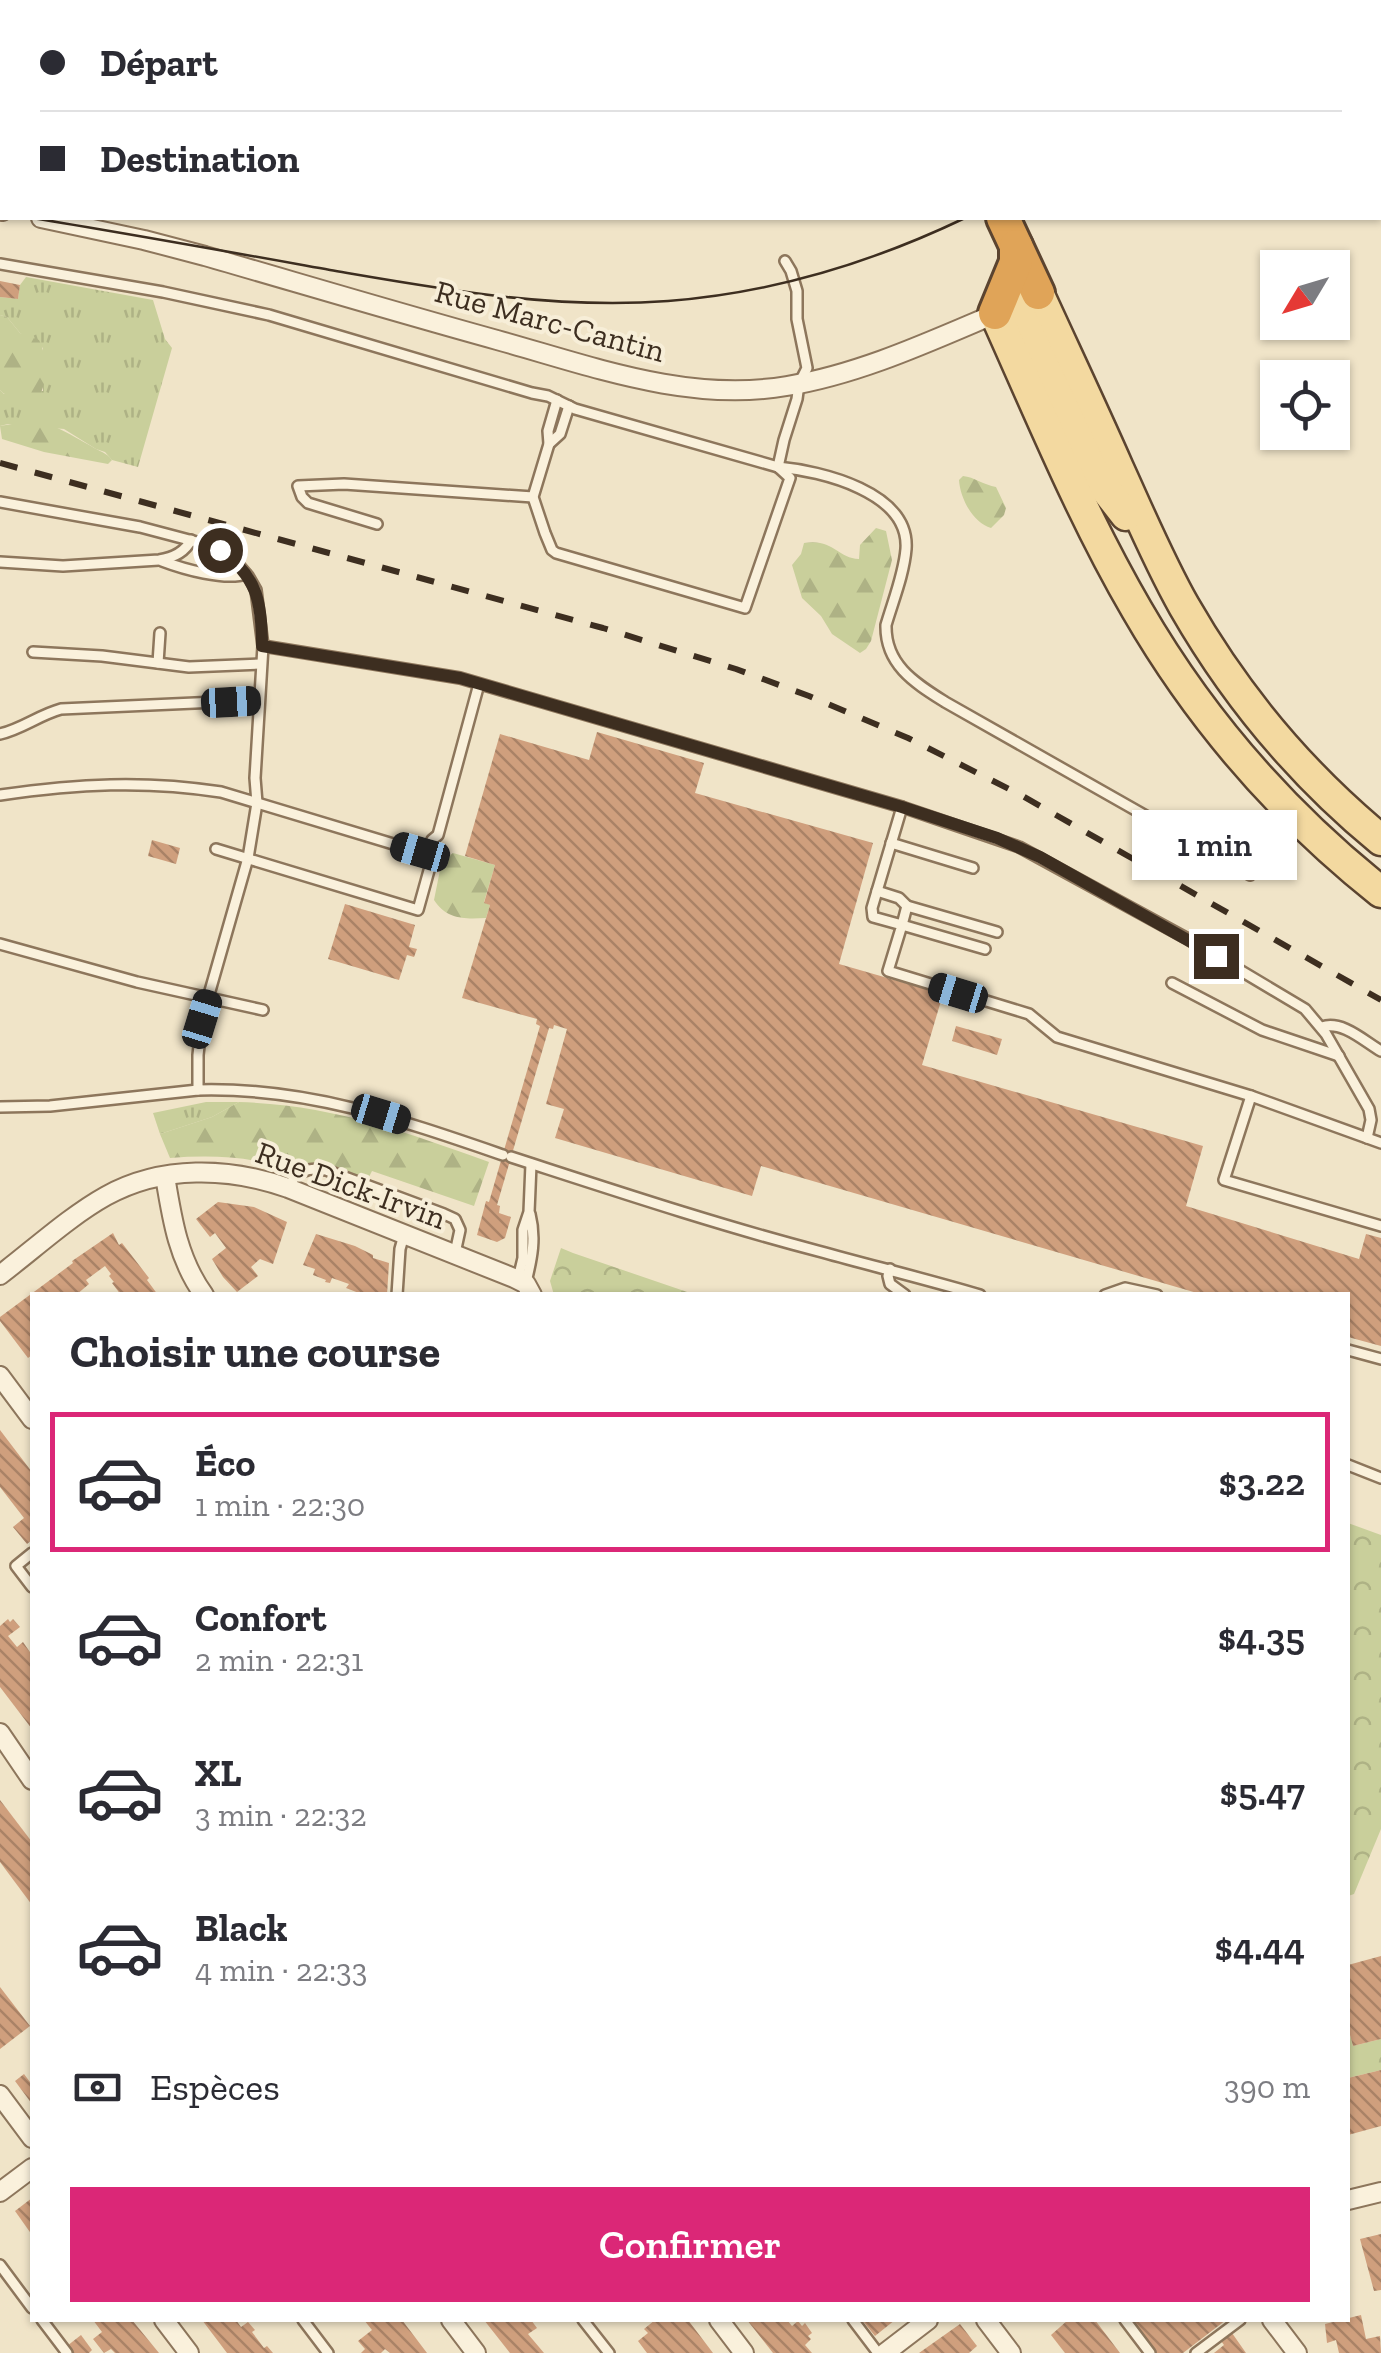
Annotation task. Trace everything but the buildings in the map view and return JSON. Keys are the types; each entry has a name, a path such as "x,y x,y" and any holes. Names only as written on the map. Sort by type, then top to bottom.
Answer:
{"highway":[{"path":"1009,232 1016,262 1016,304"},
{"path":"1009,232 1016,304"}],"main road":[{"path":"1016,304 1208,646 1253,710 1321,785 1381,840"},
{"path":"1016,304 1102,545 1132,602 1216,727 1252,770 1310,830 1381,892"}],"street":[{"name":"Rue Marc-Cantin","path":"50,220 175,248 633,378 670,385 769,388 799,384 854,369 1016,304"},
{"name":"Rue Dick-Irvin","path":"0,1276 107,1195 130,1185 200,1171 249,1177 288,1188 525,1286"},
{"path":"165,1176 179,1249 202,1292"},
{"path":"0,1376 30,1416"},
{"path":"0,1733 30,1777"},
{"path":"0,2095 30,2135"},
{"path":"0,2192 30,2170"},
{"path":"1350,2200 1381,2192"},
{"path":"166,2322 189,2353"},
{"path":"453,2322 476,2353"},
{"path":"721,2322 744,2353"},
{"path":"881,2353 925,2322"},
{"path":"988,2322 1011,2353"},
{"path":"1274,2322 1297,2353"}],"lane":[{"path":"778,468 799,384 807,368 797,319 797,291 785,262"},
{"path":"0,264 269,314 778,468 802,469 870,492 900,523 905,536 906,550 886,636 893,657 910,680 1250,875"},
{"path":"557,400 548,430 550,444 534,497 553,552 745,608 790,478 778,468"},
{"path":"550,444 560,434 569,406"},
{"path":"325,485 325,508"},
{"path":"377,524 308,503 298,486 367,485 534,497"},
{"path":"0,502 191,540 220,550 246,574 256,590 262,646 257,803 248,858 198,1039 198,1090"},
{"path":"0,562 63,566 159,560 174,556 191,540"},
{"path":"159,560 231,577 246,574"},
{"path":"158,663 160,634"},
{"path":"262,646 480,684 902,807 997,838 1040,857 1295,1002 1322,1027 1371,1115 1367,1138"},
{"path":"33,652 200,667 261,664"},
{"path":"428,854 438,835 480,684"},
{"path":"0,734 61,709 259,700"},
{"path":"0,795 136,783 221,792 434,856 418,910 216,849"},
{"path":"902,807 872,908 873,917 985,950"},
{"path":"891,843 973,868"},
{"path":"877,891 899,898 907,906 997,932"},
{"path":"907,906 888,971 1029,1014 1057,1037 1251,1096 1381,1143"},
{"path":"0,944 263,1010"},
{"path":"1172,983 1262,1030 1339,1056"},
{"path":"1322,1027 1334,1024 1381,1051"},
{"path":"0,1108 198,1090 274,1092 330,1101 564,1176 970,1292"},
{"path":"1251,1096 1224,1180 1381,1226"},
{"path":"525,1286 534,1245 529,1212 531,1164"},
{"path":"288,1188 302,1171 326,1170 444,1214 455,1219 460,1230 455,1255"},
{"path":"397,1292 404,1235"},
{"path":"890,1269 890,1284 901,1292"},
{"path":"1114,1292 1125,1288 1143,1292"},
{"path":"1350,1351 1381,1360"},
{"path":"1350,1466 1381,1478"},
{"path":"30,1555 16,1566 30,1584"},
{"path":"0,2266 30,2305"},
{"path":"44,2322 67,2353"},
{"path":"305,2322 328,2353"},
{"path":"585,2322 608,2353"},
{"path":"854,2322 881,2353"},
{"path":"1127,2322 1150,2353"},
{"path":"1196,2353 1237,2322"}],"green space":[{"path":"26,277 153,300 165,339 172,348 138,467 112,460 64,429 0,426 0,390 4,394 43,391 43,348 0,315 0,297 18,299"},
{"path":"0,315 7,317 20,333 39,340 45,368 39,397 18,400 0,390"},
{"path":"36,420 112,460 108,464 44,452 2,439 0,426"},
{"path":"963,476 996,487 1006,508 991,528 979,521 965,502 959,480"},
{"path":"876,528 886,531 892,560 871,641 860,653 832,634 821,616 802,598 792,565 804,543 814,542 859,559 860,545"},
{"path":"453,853 495,865 484,902 490,905 486,918 451,915 434,900 442,860"},
{"path":"206,1102 239,1102 212,1117 160,1134 153,1113"},
{"path":"239,1102 336,1114 489,1162 474,1206 372,1171 368,1179 320,1164 290,1170 231,1158 170,1158 160,1134 212,1117"},
{"path":"561,1248 687,1292 553,1292 550,1281"},
{"path":"1350,1524 1381,1535 1381,1829 1354,1894 1350,1895"},
{"path":"1350,2035 1353,2046 1381,2039 1381,2070 1350,2078"}],"tram line":[{"path":"44,220 456,291 583,303 668,301 783,283 894,249 961,220"}],"railway":[{"path":"0,463 603,628 809,696 908,738 1019,794 1381,1000"}],"route":[{"path":"220,550 253,583 262,646 460,678 902,807 997,838 1040,857 1216,956"}]}
